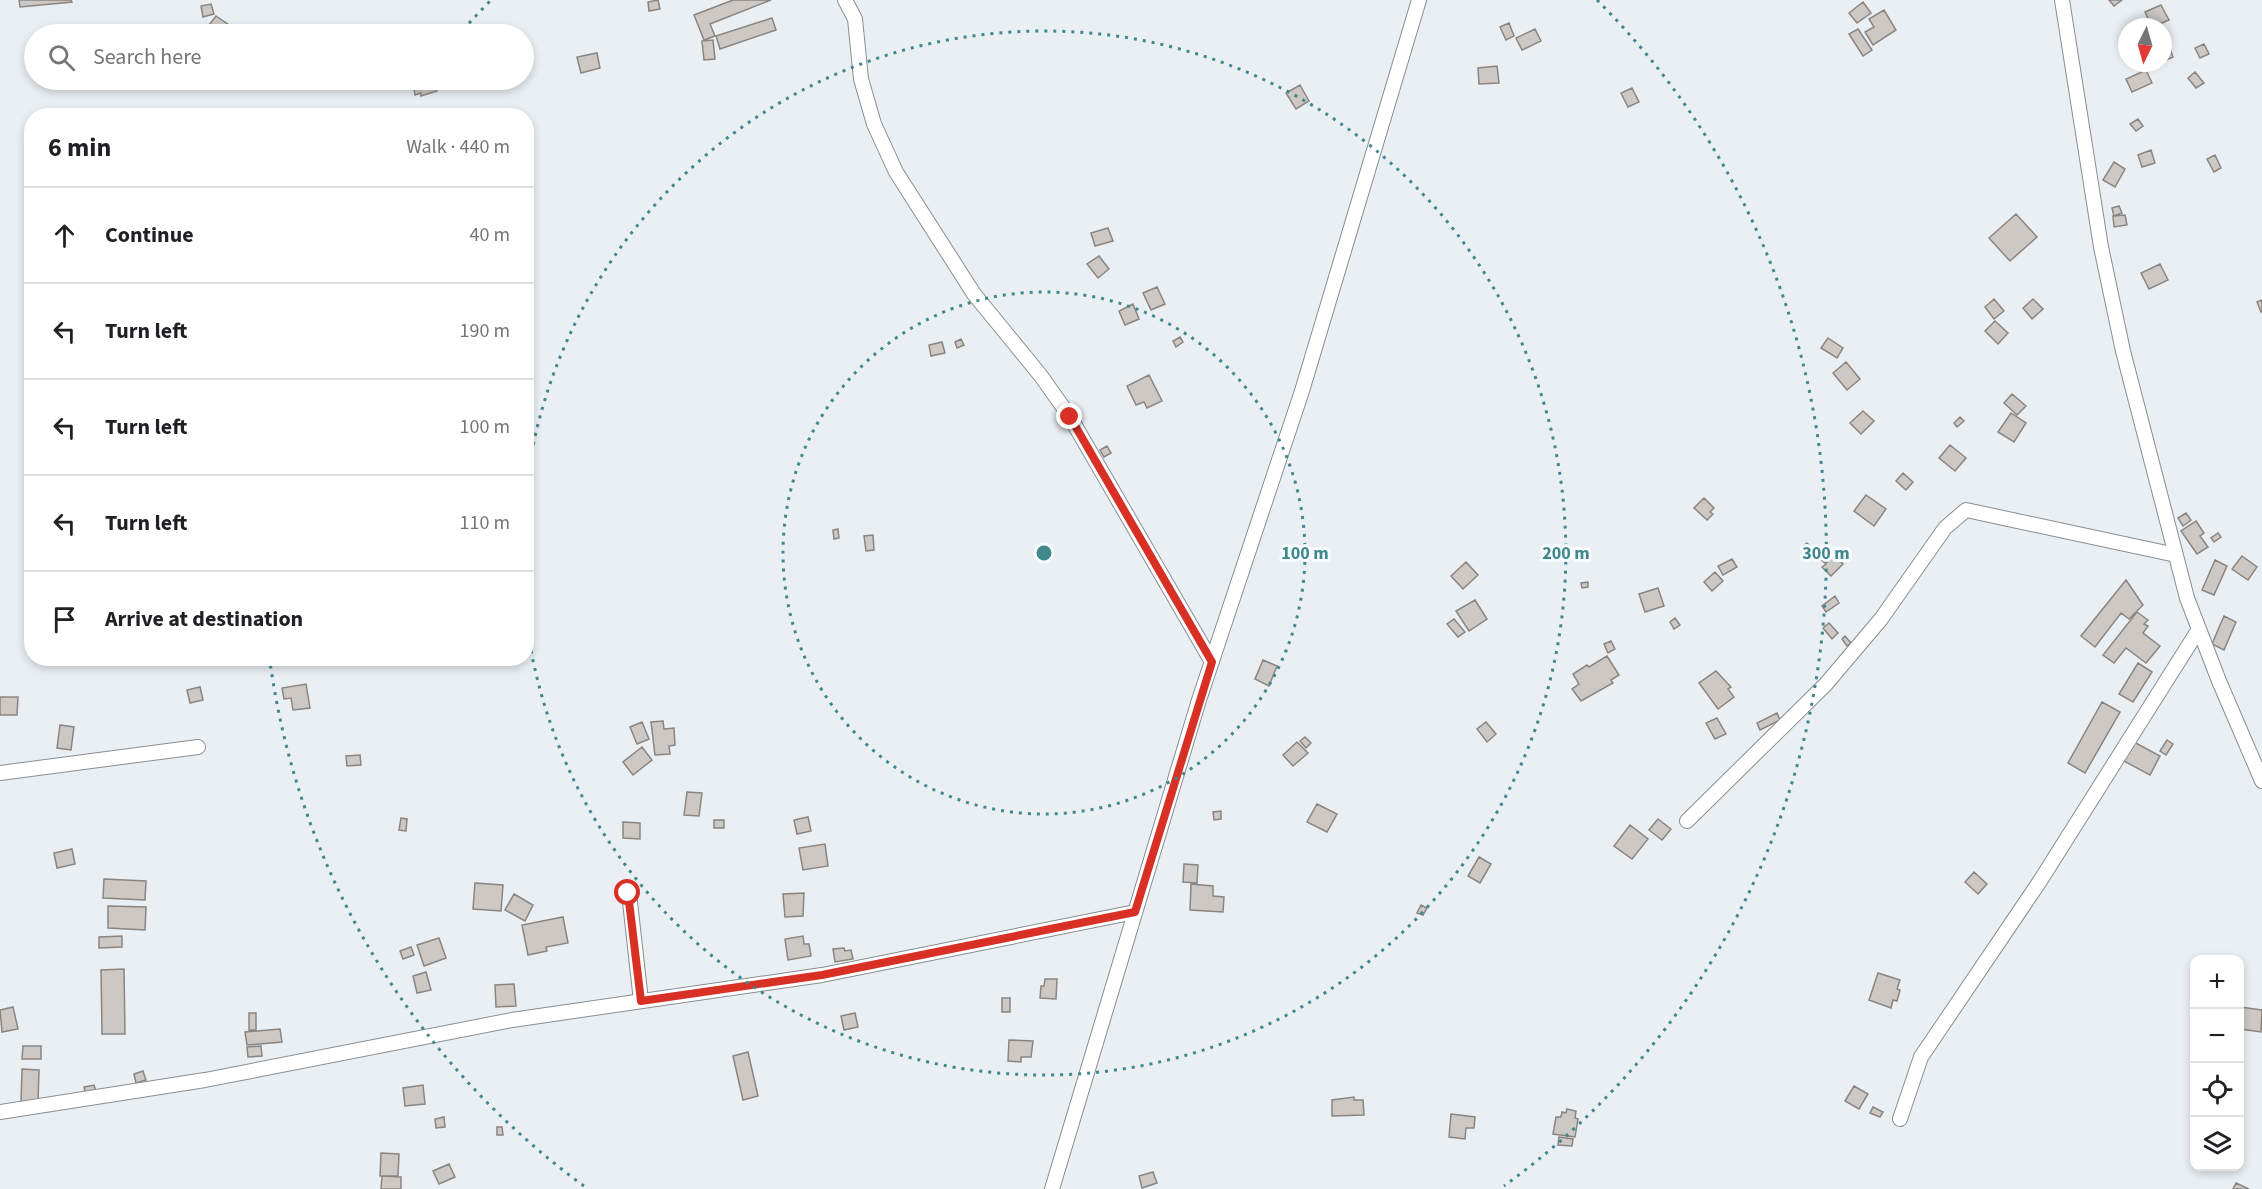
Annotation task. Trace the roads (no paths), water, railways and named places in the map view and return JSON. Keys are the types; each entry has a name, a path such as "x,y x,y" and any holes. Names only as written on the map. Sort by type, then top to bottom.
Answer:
{"street":[{"path":"846,0 855,19 861,79 874,124 896,172 974,294 1041,376 1070,417 1212,662"},
{"path":"1052,1189 1212,662 1302,391 1419,0"},
{"path":"2062,0 2101,247 2120,340 2187,598 2262,781"},
{"path":"1687,821 1826,684 1881,619 1946,528 1966,510 2176,555"},
{"path":"1900,1119 1921,1057 2040,881 2199,629"},
{"path":"0,773 198,747"},
{"path":"628,893 641,1001"},
{"path":"0,1112 205,1080 512,1020 822,975 1135,912"}]}
